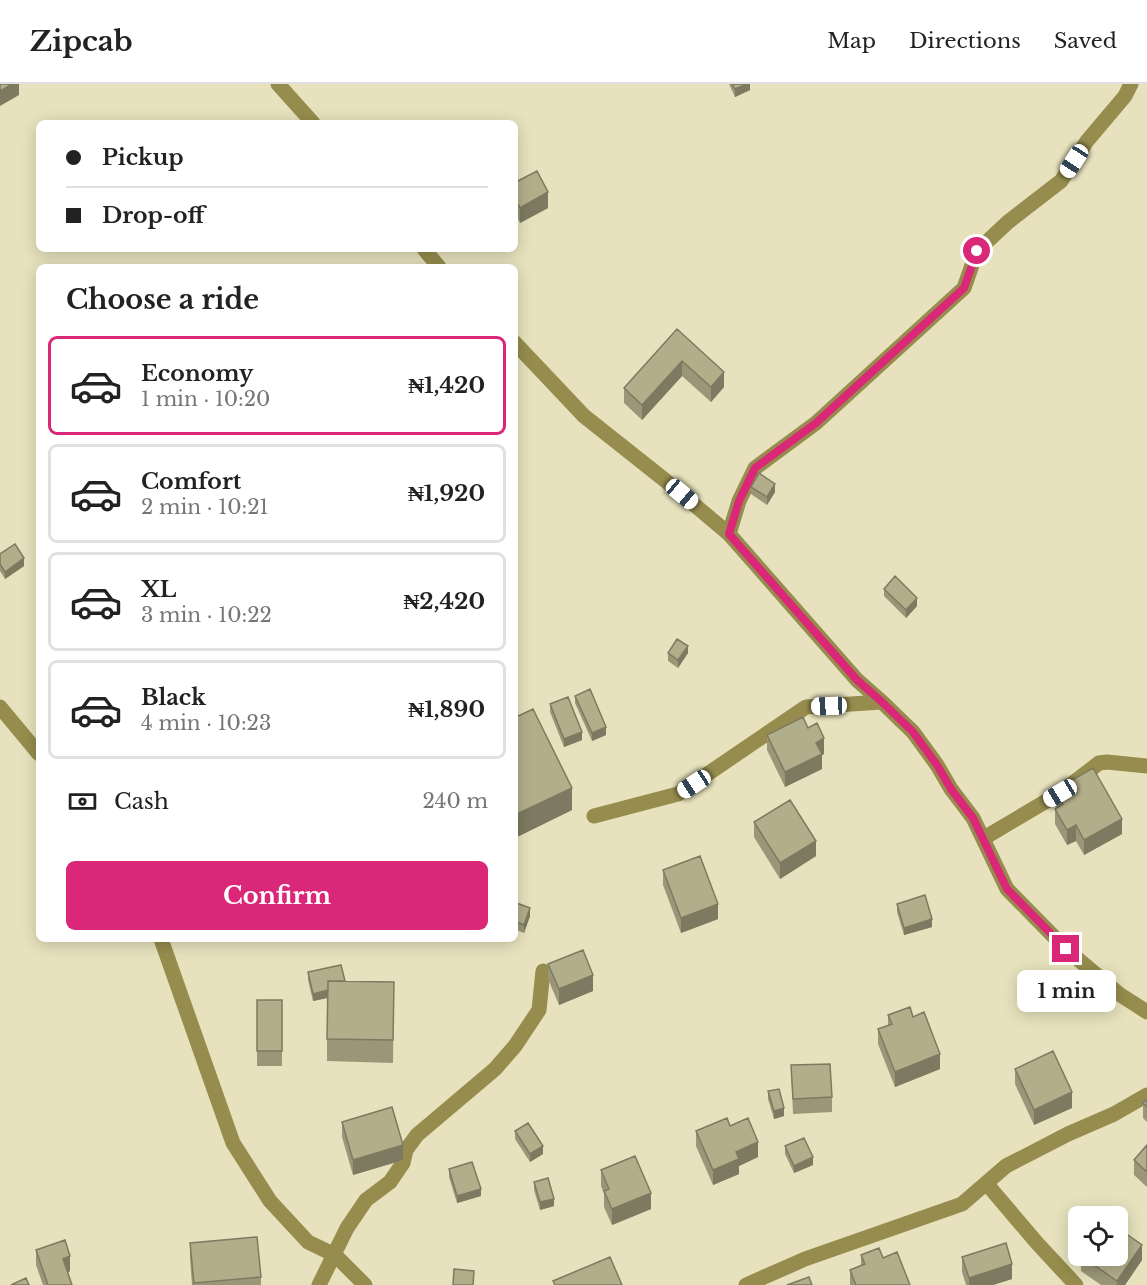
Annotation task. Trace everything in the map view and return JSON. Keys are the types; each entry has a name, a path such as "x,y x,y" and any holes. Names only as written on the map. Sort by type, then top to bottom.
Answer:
{"street":[{"path":"278,84 309,120"},
{"path":"729,534 739,501 755,468 816,423 964,288 977,251 1008,222 1061,181 1087,141 1125,96 1131,84"},
{"path":"427,252 437,264"},
{"path":"518,346 584,416 729,534 857,680 913,732 973,818 1007,889 1066,949 1101,979 1147,1012"},
{"path":"594,816 678,794 806,706 882,702"},
{"path":"0,707 36,750"},
{"path":"984,838 1060,793 1099,763 1147,766"},
{"path":"162,942 233,1143 270,1201 308,1242 335,1255 365,1285"},
{"path":"319,1285 347,1228 366,1200 390,1182 403,1163 406,1150 417,1135 495,1069 515,1046 539,1010 543,971"},
{"path":"746,1285 805,1259 962,1204 1006,1166 1068,1134 1114,1114 1147,1095"},
{"path":"986,1183 1036,1243 1076,1285"}],"building":[{"path":"0,84 12,84 0,91"},
{"path":"732,84 747,84 735,89"},
{"path":"537,171 548,192 520,208 518,181"},
{"path":"677,329 724,372 711,387 682,361 642,405 624,388"},
{"path":"759,473 775,484 767,497 751,487"},
{"path":"15,544 24,558 5,572 0,564 0,554"},
{"path":"895,576 917,598 906,610 884,589"},
{"path":"677,639 688,646 678,660 668,653"},
{"path":"590,689 606,727 592,733 575,696"},
{"path":"568,697 582,732 564,739 550,704"},
{"path":"533,709 572,788 518,814 518,716"},
{"path":"803,717 808,728 817,723 824,738 816,743 822,754 785,772 767,735"},
{"path":"1093,768 1122,819 1084,840 1076,825 1067,830 1055,809 1063,804 1055,790"},
{"path":"790,800 816,841 780,863 754,822"},
{"path":"700,856 718,904 681,918 663,870"},
{"path":"925,895 932,919 904,928 897,904"},
{"path":"518,904 530,908 524,925 518,923"},
{"path":"583,950 593,975 559,989 548,964"},
{"path":"341,965 345,981 328,981 328,990 313,994 308,972"},
{"path":"328,981 394,982 393,1040 327,1039"},
{"path":"257,1000 282,1000 282,1051 257,1051"},
{"path":"910,1007 913,1017 924,1012 940,1054 895,1072 878,1029 892,1024 888,1015"},
{"path":"1053,1051 1072,1092 1034,1110 1015,1069"},
{"path":"830,1064 832,1097 793,1099 791,1065"},
{"path":"779,1089 784,1108 774,1111 768,1091"},
{"path":"392,1107 403,1145 353,1160 342,1122"},
{"path":"727,1118 730,1126 748,1118 758,1142 736,1152 739,1159 713,1170 696,1131"},
{"path":"528,1123 543,1146 530,1154 515,1131"},
{"path":"804,1138 813,1157 794,1166 785,1146"},
{"path":"1147,1145 1147,1172 1134,1160"},
{"path":"635,1156 651,1193 612,1209 604,1191 609,1189 601,1170"},
{"path":"472,1162 481,1189 457,1196 449,1169"},
{"path":"548,1178 554,1199 540,1202 534,1182"},
{"path":"1128,1235 1142,1245 1128,1265"},
{"path":"257,1237 261,1277 194,1283 190,1243"},
{"path":"65,1240 70,1256 63,1259 72,1285 48,1285 36,1250"},
{"path":"1006,1243 1012,1264 969,1278 962,1257"},
{"path":"879,1248 883,1258 897,1252 910,1285 856,1285 850,1270 865,1264 861,1255"},
{"path":"610,1257 622,1285 555,1285 553,1281"},
{"path":"1095,1266 1127,1266 1117,1281"},
{"path":"454,1269 474,1271 473,1285 453,1285"},
{"path":"809,1277 812,1285 787,1285"},
{"path":"26,1278 29,1285 11,1285"}],"route":[{"path":"977,251 964,288 816,423 755,468 739,501 729,534 770,578 857,680 913,732 973,818 1007,889 1066,949"}]}
